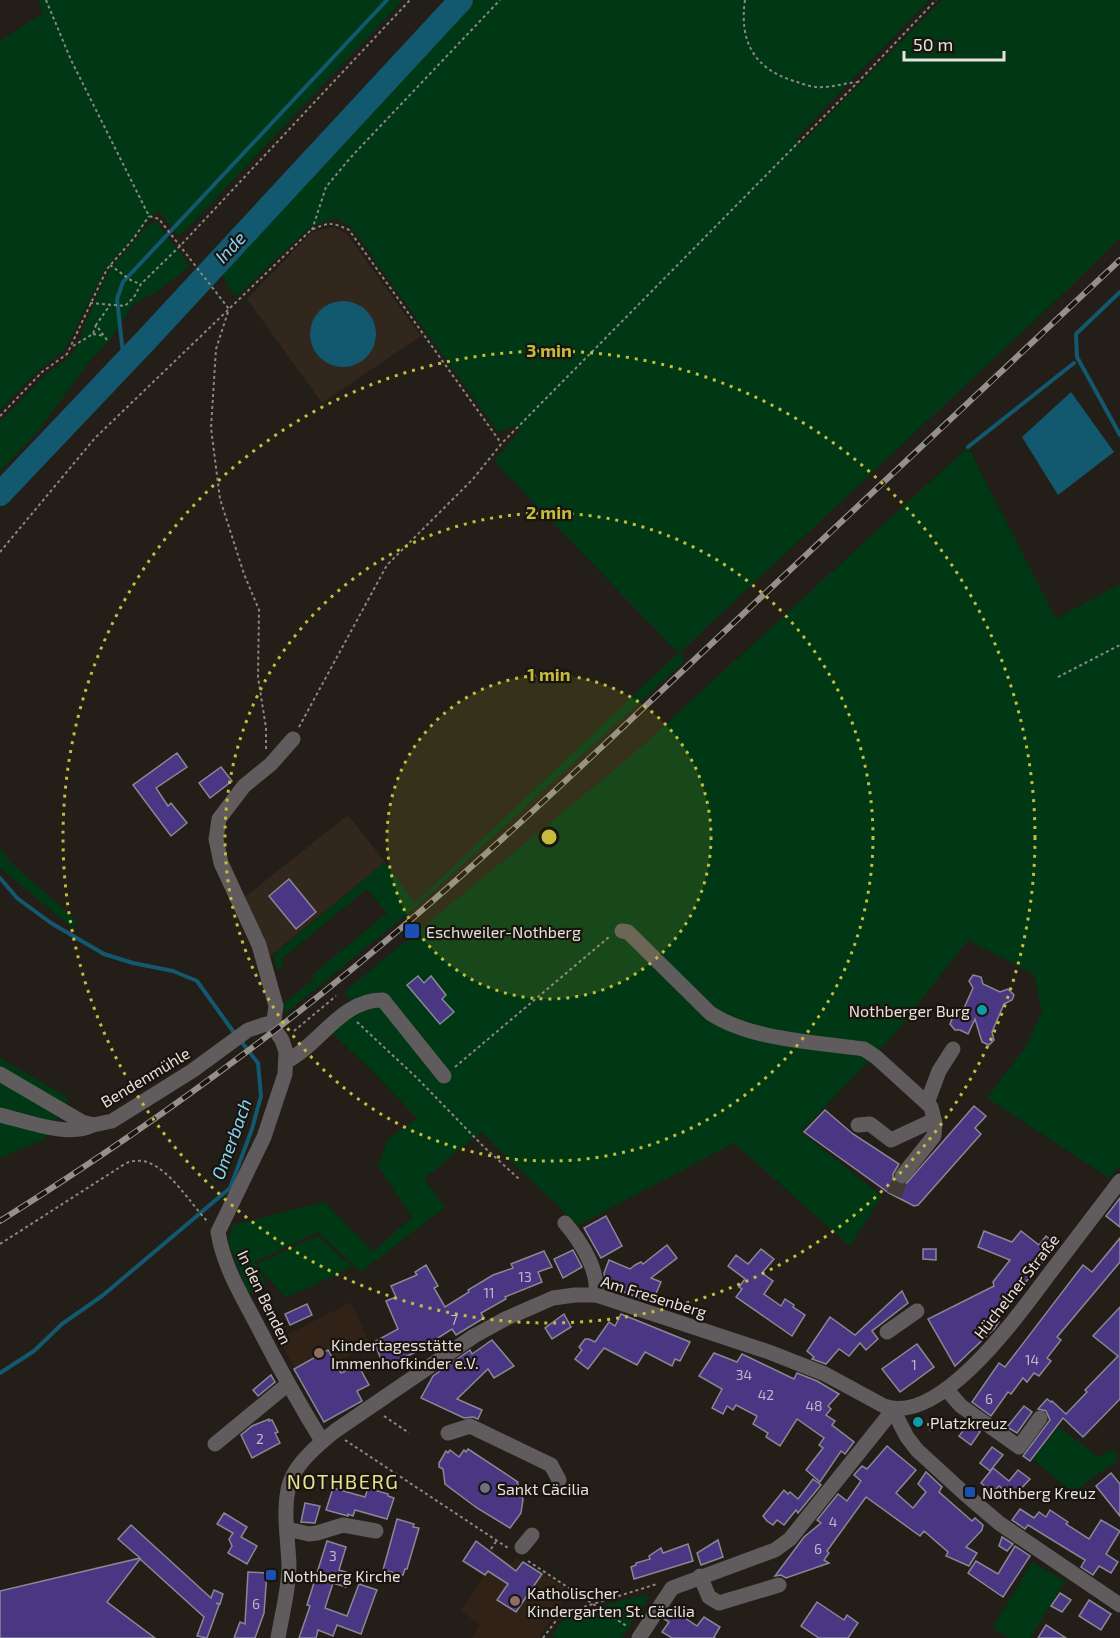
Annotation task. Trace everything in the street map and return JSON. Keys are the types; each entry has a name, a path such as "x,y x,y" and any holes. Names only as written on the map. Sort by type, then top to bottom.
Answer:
{"street":[{"name":"In den Benden","path":"293,739 271,764 244,786 219,819 216,839 221,863 259,945 276,1006 265,1031 287,1061 285,1074 264,1137 219,1232 221,1247 233,1279 288,1384 322,1441"},
{"path":"622,931 628,932 710,1013 720,1020 752,1032 864,1049 876,1057 931,1107 934,1120 934,1137 902,1176"},
{"path":"287,1061 299,1054 346,1012 361,1003 383,1000 444,1076"},
{"name":"Bendenmühle","path":"0,1074 82,1122 93,1125 112,1121 223,1049 265,1031"},
{"path":"927,1103 939,1071 953,1049"},
{"path":"0,1115 72,1132 85,1130 93,1125"},
{"path":"858,1125 870,1124 891,1140 934,1120"},
{"name":"Hüchelner Straße","path":"893,1410 905,1410 918,1406 946,1389 997,1343 1120,1181"},
{"path":"565,1223 573,1233 598,1283 596,1295"},
{"name":"Am Fresenberg","path":"278,1638 289,1567 287,1529 291,1482 303,1461 335,1431 474,1336 505,1319 553,1298 596,1295 825,1374 893,1410"},
{"path":"887,1332 917,1311"},
{"path":"215,1444 288,1384"},
{"path":"946,1389 961,1406 1019,1447 1040,1418"},
{"path":"640,1637 672,1588 784,1545 893,1410 907,1437 917,1450 965,1494 1008,1529 1120,1605"},
{"path":"448,1433 470,1426 550,1465 559,1480"},
{"path":"287,1529 309,1534 343,1525 376,1532"},
{"path":"519,1550 532,1535"},
{"path":"700,1576 709,1597 719,1603 778,1585"}],"path":[{"path":"46,0 71,60 149,216 159,219 229,309"},
{"path":"90,303 125,306 134,297 141,284 181,245 410,0"},
{"path":"312,230 326,188 351,157 500,0"},
{"path":"745,0 743,17 749,46 763,66 780,77 816,87 858,82"},
{"path":"293,739 387,565 473,479 502,443 936,0"},
{"path":"0,416 42,372 67,354 110,265 134,238 149,216"},
{"path":"0,552 95,438 312,230 323,225 333,223 349,230 502,443"},
{"path":"110,265 132,281 141,284"},
{"path":"93,334 96,325 110,305"},
{"path":"229,309 216,349 211,428 220,499 244,574 259,610 258,677 267,728 266,750 271,764"},
{"path":"96,325 107,340"},
{"path":"71,346 93,334 105,336"},
{"path":"1058,677 1120,645"},
{"path":"444,1076 612,934 622,931"},
{"path":"265,1031 336,996"},
{"path":"346,1012 417,1078 484,1147 519,1179"},
{"path":"0,1244 117,1169 134,1161 150,1162 167,1175 205,1219"},
{"path":"385,1417 409,1434"},
{"path":"924,1429 931,1431 928,1423"},
{"path":"335,1431 497,1540 519,1550 591,1604 640,1637"},
{"path":"491,1549 497,1540"},
{"path":"543,1638 561,1614 657,1584 672,1588"}],"shaded area":[{"path":"333,227 346,233 421,336 322,403 247,299 312,232"},
{"path":"348,815 385,862 269,957 245,897"},
{"name":"Kindertagesstätte Immenhofkinder e.V.","path":"351,1302 370,1344 335,1362 325,1391 311,1399 279,1339"},
{"name":"Katholischer Kindergarten St. Cäcilia","path":"498,1555 511,1564 516,1557 570,1591 539,1638 472,1638 480,1624 460,1611"}],"green space":[{"path":"38,0 403,0 185,231 178,235 158,210 106,268 64,351 40,369 0,410 0,41 43,13"},
{"path":"476,0 929,0 796,138 801,144 942,0 1120,0 1120,238 679,653 685,661 417,906 286,1013 283,1004 314,979 312,975 387,913 367,889 280,960 284,967 276,968 273,955 385,862 415,903 678,653 494,461 520,431 515,425 498,432 351,227 336,218 310,227 237,296 229,289 223,274"},
{"path":"156,222 190,266 158,291 133,304 113,336 90,361 37,432 0,471 0,422 44,376 70,357 80,341 84,326 109,270 144,229"},
{"path":"968,447 1056,619 1120,584 1120,1165 1109,1178 987,1098 1027,1045 1042,1011 1034,974 968,940 897,1031 801,1132 882,1196 850,1246 734,1143 578,1225 481,1132 424,1179 445,1207 361,1272 318,1232 254,1262 266,1281 260,1289 248,1293 228,1241 233,1225 324,1202 373,1252 412,1217 378,1166 388,1139 417,1118 331,1032 358,1010 344,992 631,756"},
{"path":"0,848 10,862 77,921 72,928 2,869 0,870"},
{"path":"0,1058 69,1098 45,1139 0,1158"},
{"path":"318,1236 352,1267 285,1298 257,1264"},
{"path":"1059,1427 1098,1457 1115,1449 1118,1461 1073,1493 1033,1459"},
{"path":"1032,1562 1065,1581 1030,1638 1009,1638 993,1628"},
{"path":"650,1596 622,1638 557,1638 552,1635 566,1617 595,1607"}],"water":[{"path":"343,301 356,304 366,311 373,321 376,334 373,347 366,357 356,364 343,367 330,364 320,357 313,347 310,334 313,321 320,311 330,304"},
{"path":"1071,392 1114,452 1058,495 1022,437"}],"building":[{"path":"177,753 187,767 156,788 168,806 171,803 187,823 171,836 133,785"},
{"path":"221,767 232,781 210,798 199,783"},
{"path":"289,879 316,912 296,929 269,896"},
{"name":"Nothberger Burg","path":"973,975 981,977 983,984 1000,992 1008,989 1014,995 1012,1000 1004,1004 992,1032 994,1040 989,1045 982,1042 975,1019 968,1034 955,1030 950,1024 952,1019 960,1017 973,988 969,981"},
{"path":"418,976 424,983 431,976 446,995 442,999 454,1012 440,1024 407,985"},
{"path":"974,1106 986,1116 975,1128 981,1134 918,1205 914,1206 889,1193 804,1132 825,1110 853,1134 899,1164 893,1174 893,1179 896,1184 905,1185"},
{"path":"1120,1198 1120,1227 1106,1216"},
{"path":"606,1216 622,1246 601,1258 584,1228"},
{"path":"984,1231 1012,1242 1021,1231 1039,1245 1046,1236 1057,1245 1009,1302 996,1320 999,1322 994,1329 955,1366 928,1319 994,1286 993,1282 1010,1260 978,1247"},
{"path":"1120,1238 1120,1262 1057,1337 1061,1340 1047,1358 1051,1361 1039,1376 1034,1373 1027,1382 1023,1378 1011,1394 1008,1392 991,1416 972,1402 999,1363 1005,1367 1083,1265 1092,1272"},
{"path":"667,1245 677,1258 651,1278 661,1282 652,1303 606,1285 604,1273 609,1260 630,1269 641,1262 643,1264"},
{"path":"761,1249 774,1259 762,1273 773,1281 764,1294 781,1306 785,1299 805,1315 792,1336 736,1297 745,1279 728,1266 736,1255 748,1264"},
{"path":"923,1249 936,1249 936,1260 923,1259"},
{"path":"573,1250 582,1267 563,1278 554,1259"},
{"path":"544,1251 552,1267 538,1272 542,1282 505,1297 506,1299 481,1313 484,1318 456,1335 452,1329 414,1353 384,1366 374,1342 398,1329 386,1301 396,1297 391,1286 417,1275 415,1272 426,1265 438,1286 434,1288 445,1307 493,1275 513,1268 511,1264"},
{"path":"902,1291 908,1303 872,1331 878,1339 866,1350 860,1343 849,1356 839,1349 826,1364 812,1359 814,1357 807,1351 830,1317 855,1335"},
{"path":"307,1304 312,1315 290,1325 285,1314"},
{"path":"1120,1307 1120,1399 1083,1437 1063,1418 1030,1461 1023,1456 1050,1420 1046,1411 1038,1409 1047,1399 1066,1414 1087,1392 1085,1390 1118,1356 1093,1336"},
{"path":"564,1314 571,1327 552,1339 545,1328"},
{"path":"621,1314 690,1342 680,1361 675,1359 672,1366 645,1352 637,1365 604,1348 588,1369 575,1359 582,1350 579,1347 585,1339 595,1342 609,1322 615,1326"},
{"path":"492,1340 514,1366 494,1378 488,1369 457,1399 482,1410 478,1419 464,1418 421,1398 433,1376 470,1350 472,1354"},
{"path":"917,1344 934,1367 900,1392 882,1369"},
{"path":"328,1350 341,1373 358,1365 369,1385 357,1391 362,1401 324,1422 294,1369"},
{"path":"714,1353 737,1362 742,1354 794,1379 797,1373 817,1381 839,1394 828,1406 831,1409 826,1415 835,1421 832,1425 854,1442 845,1454 841,1451 820,1482 806,1470 823,1448 819,1445 824,1438 797,1419 780,1446 766,1437 768,1433 753,1424 757,1416 736,1405 733,1410 727,1406 723,1414 712,1408 722,1389 699,1376"},
{"path":"271,1375 275,1382 258,1396 253,1390"},
{"path":"1024,1406 1032,1412 1017,1433 1007,1427"},
{"path":"269,1419 269,1421 272,1420 278,1432 275,1433 280,1443 252,1458 241,1435 252,1426"},
{"path":"969,1423 980,1432 971,1445 959,1436"},
{"path":"887,1446 916,1470 896,1493 913,1508 926,1492 918,1484 926,1472 942,1487 939,1492 972,1521 975,1518 983,1525 982,1530 966,1547 977,1553 969,1566 946,1556 948,1552 924,1531 920,1536 866,1497 827,1551 829,1553 824,1560 829,1563 786,1578 781,1575 775,1576 804,1537 821,1523 817,1520 838,1494 847,1501 861,1481 854,1475 862,1466 867,1469"},
{"path":"992,1447 1003,1455 990,1471 980,1463"},
{"name":"Sankt Cäcilia","path":"468,1449 518,1482 517,1490 523,1499 521,1513 510,1528 477,1508 445,1484 443,1469 439,1467 439,1463 446,1451 448,1453 450,1450 459,1457 464,1450 466,1452"},
{"path":"993,1468 1009,1481 1018,1470 1030,1479 1013,1497 999,1486 993,1493 981,1483"},
{"path":"1111,1473 1120,1484 1120,1516 1096,1486"},
{"path":"813,1479 821,1485 798,1513 796,1510 784,1525 777,1520 773,1525 767,1521 763,1516 784,1490 798,1499"},
{"path":"333,1488 365,1497 368,1488 388,1494 394,1498 387,1519 355,1510 353,1516 348,1514 348,1516 326,1510"},
{"path":"305,1503 320,1506 315,1523 301,1522"},
{"path":"1020,1509 1034,1518 1039,1512 1046,1517 1050,1510 1089,1539 1101,1520 1120,1531 1106,1554 1118,1562 1111,1573 1099,1566 1093,1575 1081,1567 1085,1560 1028,1525 1025,1529 1012,1520"},
{"path":"224,1513 247,1527 241,1537 257,1546 247,1564 228,1553 232,1546 229,1539 233,1533 217,1524"},
{"path":"397,1519 414,1524 413,1527 419,1528 407,1569 403,1575 383,1570"},
{"path":"131,1525 211,1598 214,1590 223,1594 220,1604 216,1603 219,1605 207,1638 197,1636 204,1617 140,1559 107,1602 155,1638 0,1638 0,1591 140,1558 118,1539"},
{"path":"1002,1537 1013,1544 1007,1551 999,1546"},
{"path":"718,1540 723,1557 701,1565 697,1553"},
{"path":"327,1541 346,1547 339,1570 349,1573 346,1587 333,1583 325,1608 347,1616 359,1584 377,1590 361,1634 337,1625 333,1636 318,1630 316,1638 299,1638 310,1606 307,1605"},
{"path":"476,1541 516,1571 523,1562 542,1574 516,1612 497,1600 508,1584 488,1571 485,1575 463,1561"},
{"path":"688,1544 693,1561 634,1579 631,1567 636,1563 650,1559 649,1556 661,1548 663,1553"},
{"path":"1015,1546 1030,1556 1003,1597 968,1573 976,1561 998,1574"},
{"path":"248,1572 267,1573 264,1613 255,1638 234,1638 240,1622 245,1624"},
{"path":"1060,1593 1071,1600 1062,1612 1051,1606"},
{"path":"1089,1600 1111,1614 1101,1630 1079,1616"},
{"path":"817,1602 844,1620 847,1615 858,1623 848,1638 819,1638 801,1626"},
{"path":"670,1608 697,1626 704,1617 720,1627 715,1638 672,1638 662,1632 669,1622 664,1619"},
{"path":"1046,1625 1066,1638 1038,1638"}],"waterway":[{"path":"124,363 117,299 123,282 387,0"},
{"name":"Inde","path":"0,494 461,0"},
{"path":"1120,292 1076,334 1077,357 1120,435"},
{"path":"968,447 1074,363"},
{"name":"Omerbach","path":"0,878 17,898 51,923 104,954 133,963 173,971 197,981 235,1034"},
{"name":"Omerbach","path":"0,1373 34,1351 62,1324 102,1296 230,1188 252,1129 261,1096 258,1063 240,1040"}],"tunnel":[{"path":"894,1195 902,1176"}],"railway":[{"path":"0,1221 106,1152 209,1080 310,1003 407,923 559,786 1120,260"}],"place":[{"name":"Eschweiler-Nothberg","path":"412,931"},
{"name":"Nothberger Burg","path":"982,1010"},
{"name":"Kindertagesstätte Immenhofkinder e.V.","path":"319,1353"},
{"name":"Platzkreuz","path":"918,1422"},
{"name":"Sankt Cäcilia","path":"485,1488"},
{"name":"Nothberg Kreuz","path":"970,1492"},
{"name":"Nothberg Kirche","path":"271,1575"},
{"name":"Katholischer Kindergarten St. Cäcilia","path":"515,1601"}],"district":[{"name":"NOTHBERG","path":"343,1481"}]}
